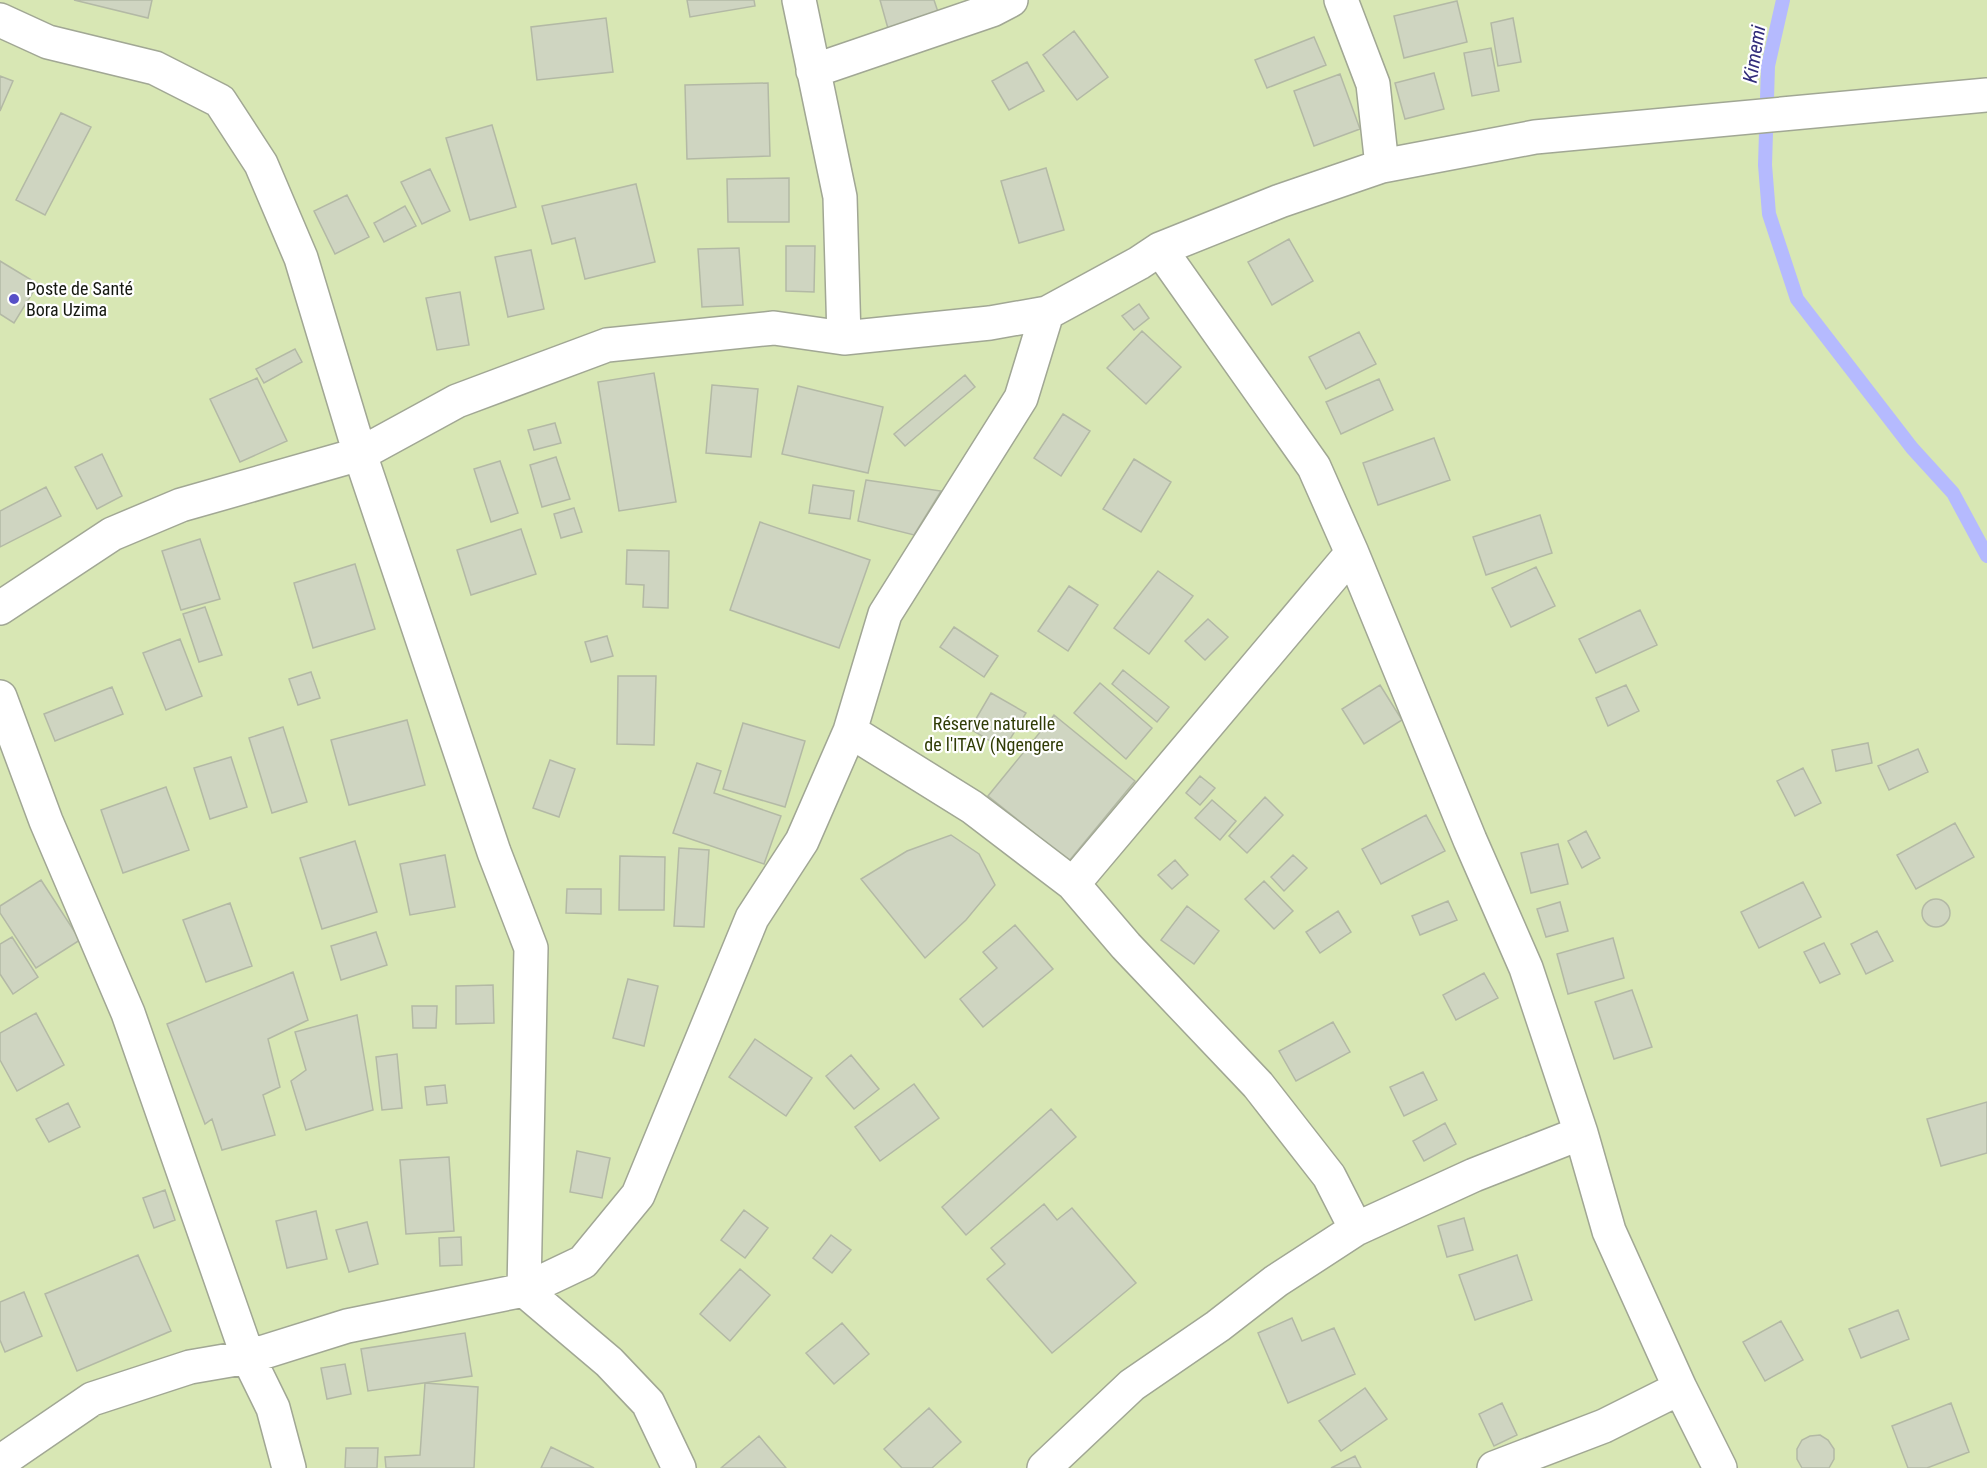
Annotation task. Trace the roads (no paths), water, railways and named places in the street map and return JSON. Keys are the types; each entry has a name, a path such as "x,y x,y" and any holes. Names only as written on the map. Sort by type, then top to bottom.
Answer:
{"street":[{"path":"799,0 840,197 844,338"},
{"path":"813,71 992,10 1011,0"},
{"path":"1341,0 1373,84 1382,166"},
{"path":"0,20 48,42 155,68 220,101 261,164 301,258 360,454 494,852 531,948 524,1290"},
{"path":"0,608 112,534 181,505 360,454 457,401 607,345 774,328 844,338 990,323 1047,313 1139,263 1160,249 1280,201 1382,166 1535,137 1987,95"},
{"path":"1160,249 1314,467 1526,968 1581,1133 1609,1231 1680,1389 1720,1468"},
{"path":"0,1462 92,1400 190,1367 248,1357 346,1326 524,1290 583,1262 638,1195 753,918 802,841 849,730 885,614 1021,398 1047,313"},
{"path":"1073,884 1352,553"},
{"path":"0,697 46,821 128,1012 248,1357 273,1408 289,1468"},
{"path":"849,730 972,807 1073,884 1126,946 1258,1085 1329,1176 1356,1229"},
{"path":"1044,1468 1132,1385 1218,1326 1276,1281 1356,1229 1474,1175 1581,1133"},
{"path":"524,1290 609,1362 648,1403 679,1468"},
{"path":"1494,1468 1604,1425 1680,1389"}],"waterway":[{"name":"Kimemi","path":"1783,0 1768,66 1765,165 1769,214 1797,299 1912,448 1953,493 1987,556"}],"place":[{"name":"Poste de Santé Bora Uzima","path":"14,299"}],"park label":[{"name":"Réserve naturelle de l'ITAV (Ngengere","path":"994,734"}]}
